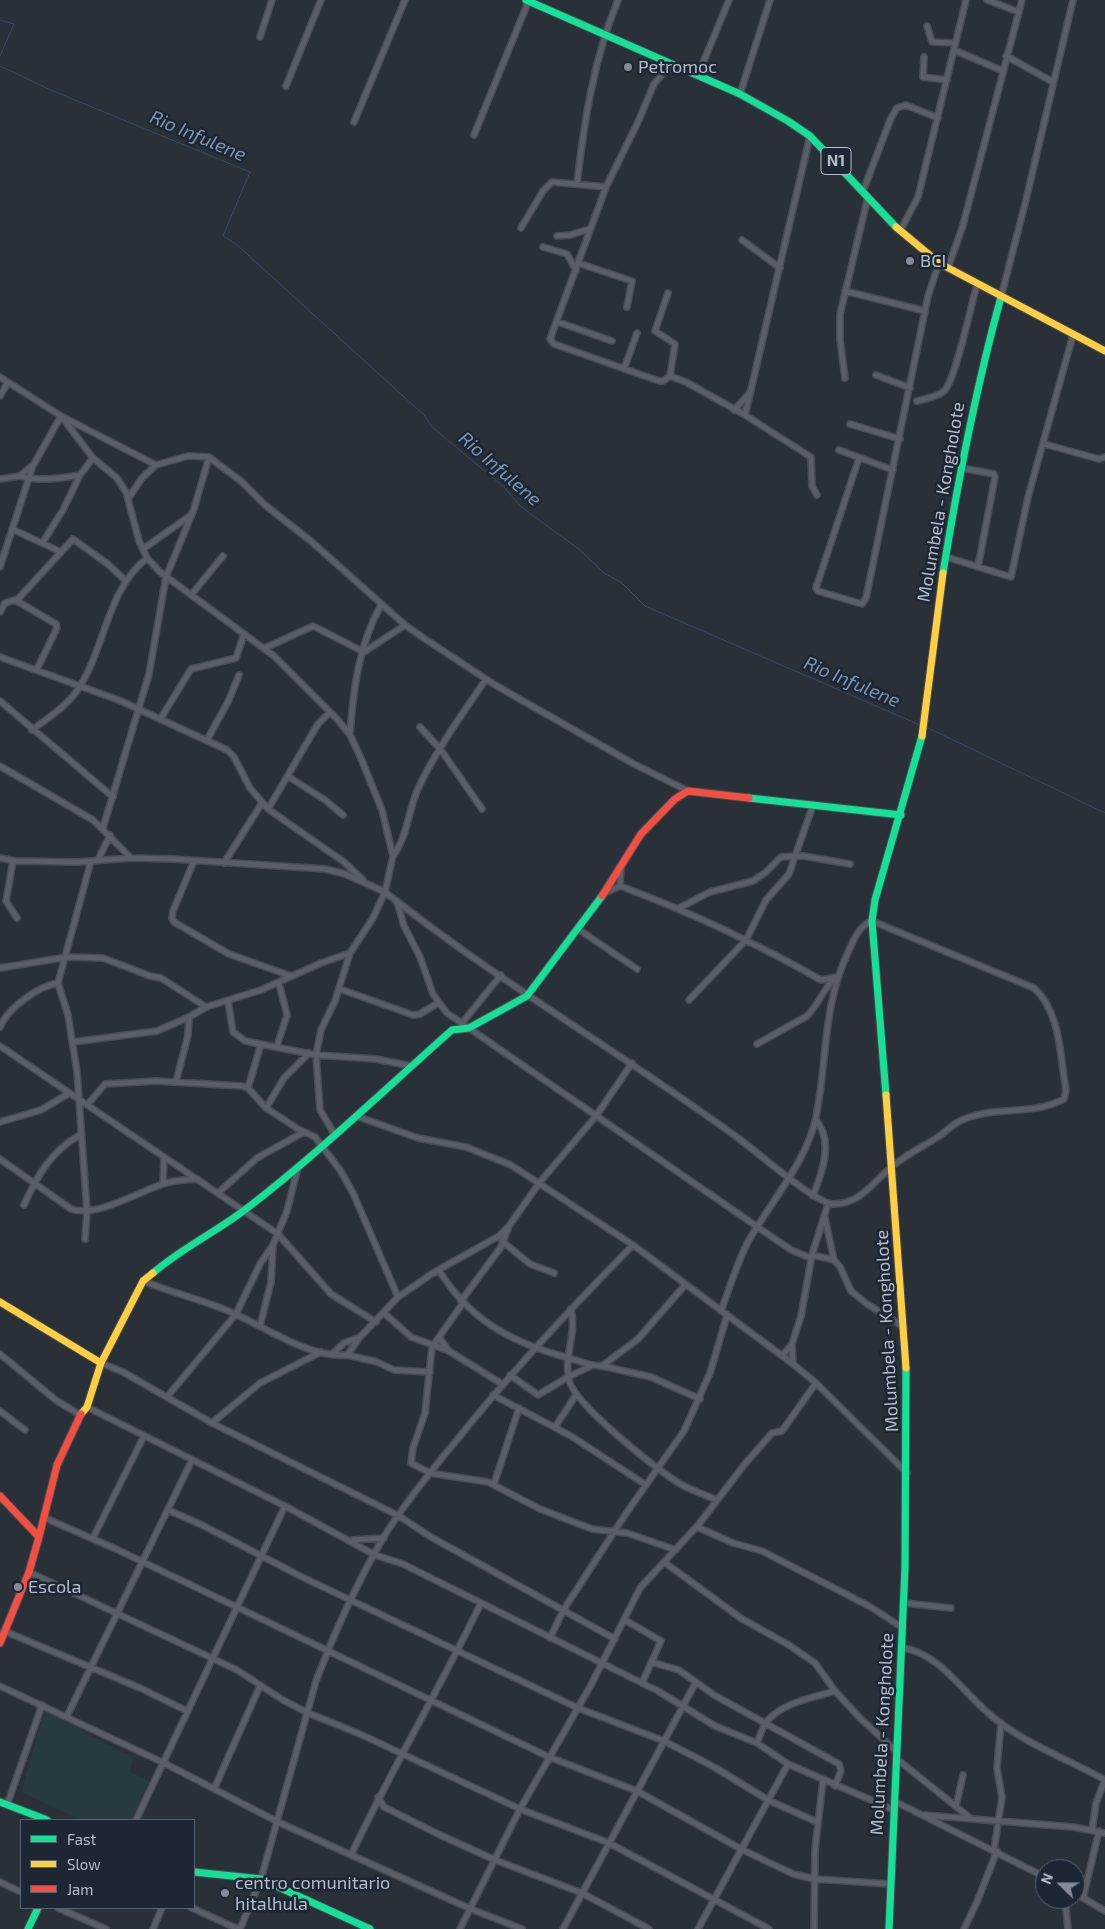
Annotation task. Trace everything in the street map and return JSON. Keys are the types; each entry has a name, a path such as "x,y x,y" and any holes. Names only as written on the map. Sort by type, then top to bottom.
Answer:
{"main road":[{"name":"N1","path":"528,0 740,94 810,136 900,231 947,269 1105,351"},
{"name":"Molumbela - Kongholote","path":"889,1929 904,1603 909,1423 904,1327 872,921 875,900 922,738 937,612 961,468 982,367 1001,297"},
{"path":"0,1643 29,1572 45,1518 57,1465 80,1414 87,1407 101,1363 143,1281 171,1257 245,1210 298,1167 452,1030 469,1028 527,996 604,893 613,875 621,868 641,834 674,799 688,790 901,815"},
{"path":"0,1302 101,1363"},
{"path":"0,1496 39,1537"},
{"path":"4,1804 45,1819"},
{"path":"195,1872 262,1879 370,1929"},
{"path":"28,1929 38,1909"}],"street":[{"path":"260,37 272,0"},
{"path":"286,86 322,0"},
{"path":"354,122 405,0"},
{"path":"474,135 528,0"},
{"path":"577,184 582,139 604,35 618,0"},
{"path":"698,76 729,0"},
{"path":"740,94 770,0"},
{"path":"900,231 918,197 966,0"},
{"path":"987,0 1019,12"},
{"path":"947,269 963,225 1022,0"},
{"path":"1001,297 1018,236 1073,0"},
{"path":"927,26 932,42 956,43"},
{"path":"954,50 1002,71"},
{"path":"924,56 923,77 948,80"},
{"path":"1006,56 1053,82"},
{"path":"668,293 656,331 675,344 670,376 663,381 552,343 550,337 558,322 606,187 658,77 665,70 679,67"},
{"path":"846,378 840,326 845,291 866,194 891,118 897,108 906,105 938,118"},
{"path":"745,415 810,136"},
{"path":"521,228 548,184 552,182 606,187"},
{"path":"557,236 570,235 590,229"},
{"path":"742,240 780,268"},
{"path":"543,247 567,254 576,270"},
{"path":"859,458 816,588 862,604 864,602 900,439 925,311 939,262"},
{"path":"578,263 632,282 627,306"},
{"path":"917,401 940,394 946,389 959,352 977,285"},
{"path":"845,291 925,311"},
{"path":"558,322 612,341"},
{"path":"624,369 637,334"},
{"path":"946,557 1011,576 1026,505 1073,335"},
{"path":"876,375 910,388"},
{"path":"670,376 686,382 745,415 811,456 812,486 817,496"},
{"path":"0,377 61,416 156,465"},
{"path":"0,396 8,382"},
{"path":"734,410 750,393"},
{"path":"61,416 93,458 117,478 123,487 134,527 147,558 166,577 265,648 295,675 350,735 375,789 393,856"},
{"path":"0,567 34,464 61,416"},
{"path":"850,424 900,439"},
{"path":"1044,444 1099,459 1105,457"},
{"path":"840,450 893,470"},
{"path":"128,500 142,478 156,465 188,456 209,457 242,482 265,506 312,542 405,625 486,679 632,763 688,790"},
{"path":"103,828 114,797 153,657 166,577 191,515 209,457"},
{"path":"43,542 63,510 80,475 93,458"},
{"path":"20,476 34,464"},
{"path":"961,468 994,474 995,477 978,567"},
{"path":"0,479 20,476 56,478 80,475"},
{"path":"143,550 191,515"},
{"path":"12,529 61,552"},
{"path":"0,612 8,601 15,600 73,540 109,565 125,580"},
{"path":"191,595 223,556"},
{"path":"32,730 62,707 80,686 98,651 112,607 125,580 133,569 147,558"},
{"path":"15,600 56,624 57,628 37,669"},
{"path":"350,735 352,705 362,652 370,626 381,605"},
{"path":"362,652 405,625"},
{"path":"265,648 313,626 362,652"},
{"path":"160,718 191,669 236,658 244,634"},
{"path":"0,657 121,701 231,753 242,776 268,809 350,866 365,882"},
{"path":"207,740 229,700 239,675"},
{"path":"335,1135 320,1110 316,1055 321,1030 340,989 350,953 373,918 385,892 393,856 401,842 416,793 441,750 444,741 486,679"},
{"path":"0,701 32,730 114,797"},
{"path":"268,809 289,777 318,724 329,713"},
{"path":"420,727 441,750 482,809"},
{"path":"0,766 78,810 103,828 130,858"},
{"path":"289,777 325,800 343,815"},
{"path":"224,863 262,803"},
{"path":"689,1000 746,940 766,900 789,874 813,805"},
{"path":"98,860 110,836"},
{"path":"679,908 710,892 753,881 766,872 781,857 803,856 850,864"},
{"path":"0,858 13,861 91,861 130,858 325,869 365,882 385,892 501,975 527,996 632,1063 719,1124 788,1177 813,1196 828,1204 839,1204 868,1191 892,1166 957,1123 992,1111 1031,1110 1054,1104 1064,1099 1066,1090 1056,1027 1042,995 1034,988 872,921 866,923 860,930 836,978 832,994 816,1120 799,1164 788,1177 741,1258 721,1311"},
{"path":"13,861 6,901 17,918"},
{"path":"85,1239 87,1212 80,1135 79,1097 73,1042 58,984 91,861"},
{"path":"194,861 173,911 172,918 174,922 229,954 291,976"},
{"path":"345,874 350,866"},
{"path":"620,886 621,868"},
{"path":"604,893 620,886 679,908 746,940 821,980 832,994"},
{"path":"397,902 404,926 438,1003 462,1023 791,1250 811,1257 834,1260"},
{"path":"578,929 637,969"},
{"path":"73,1042 157,1031 189,1017 206,1007 279,983 291,976 350,953"},
{"path":"0,968 66,957 106,958 150,976 161,978 206,1007"},
{"path":"462,1023 501,975"},
{"path":"821,980 836,978"},
{"path":"756,1044 807,1016 826,986 836,978"},
{"path":"277,1046 286,1015 279,983"},
{"path":"0,1027 6,1016 20,1004 47,986 58,984"},
{"path":"340,989 413,1015 420,1014 438,1003"},
{"path":"228,1001 235,1036 245,1041 316,1055 376,1059 411,1066"},
{"path":"176,1082 188,1035 189,1017"},
{"path":"248,1088 261,1044"},
{"path":"0,1046 68,1094 79,1097 278,1234 331,1294 376,1322"},
{"path":"266,1108 284,1078 309,1053"},
{"path":"347,1355 360,1337 398,1297 438,1270 499,1236 509,1226 540,1182 596,1116 632,1063"},
{"path":"88,1104 104,1084 176,1082 233,1084 248,1088 266,1108 315,1137 323,1145 353,1193 398,1297"},
{"path":"1,1121 32,1113 68,1094"},
{"path":"356,1116 418,1138 466,1147 495,1157 540,1182 633,1245 816,1382 907,1473"},
{"path":"813,1196 825,1158 821,1125 816,1120"},
{"path":"219,1192 257,1158 304,1132"},
{"path":"24,1205 34,1183 54,1154 80,1135"},
{"path":"164,1157 164,1184"},
{"path":"0,1159 71,1210 87,1212 164,1184 197,1179"},
{"path":"167,1398 236,1314 260,1264 278,1234 287,1211 298,1167"},
{"path":"793,1364 792,1344 801,1316 811,1257 828,1204"},
{"path":"824,1218 834,1260 840,1267 855,1295 904,1327"},
{"path":"509,1226 504,1243 432,1347 423,1421 411,1459 412,1463 430,1473 470,1478 494,1484 540,1509 599,1531 616,1531 676,1550"},
{"path":"499,1236 504,1243 530,1264 554,1274"},
{"path":"260,1326 271,1282 273,1245"},
{"path":"194,1909 239,1929 262,1879 316,1681 327,1652 384,1538 430,1473 493,1394 633,1245"},
{"path":"438,1270 462,1302 497,1331 535,1348 568,1357 591,1366 602,1366 651,1377 700,1399"},
{"path":"143,1281 236,1314 274,1334 321,1352 347,1355 377,1362 394,1370 430,1372"},
{"path":"602,1366 638,1339 685,1285"},
{"path":"571,1309 574,1330 568,1357 568,1377 576,1395 618,1436 682,1485 717,1500"},
{"path":"384,1313 410,1338 432,1347 449,1351 502,1384"},
{"path":"550,1638 564,1609 684,1431 700,1399 727,1315"},
{"path":"332,1354 344,1343 360,1337"},
{"path":"439,1337 449,1351"},
{"path":"782,1356 792,1344"},
{"path":"212,1423 260,1382 321,1352"},
{"path":"0,1363 2,1355 57,1401 80,1414"},
{"path":"101,1363 123,1372 212,1423 399,1516 431,1537 564,1609 615,1639"},
{"path":"510,1375 538,1395 591,1366"},
{"path":"460,1929 520,1809 578,1708 640,1588 696,1527 772,1433 782,1431 816,1382"},
{"path":"493,1394 555,1427 646,1486"},
{"path":"555,1427 576,1395"},
{"path":"87,1407 352,1540 375,1555 403,1564 642,1683 725,1731 758,1743 788,1764 894,1810"},
{"path":"494,1484 519,1408"},
{"path":"0,1411 24,1430"},
{"path":"93,1538 144,1436"},
{"path":"67,1716 192,1460"},
{"path":"136,1819 285,1506"},
{"path":"168,1510 352,1601 578,1708 664,1741 716,1768 768,1800 817,1822"},
{"path":"45,1518 93,1538 549,1757 637,1791 741,1849 793,1874 815,1879 890,1884"},
{"path":"696,1527 770,1555 869,1606 903,1628"},
{"path":"352,1540 384,1538"},
{"path":"664,1562 742,1620 789,1645 815,1663 835,1691 876,1734 897,1755 969,1818"},
{"path":"29,1572 118,1612 237,1670 260,1686 308,1712 395,1750 520,1809 609,1842 769,1929"},
{"path":"350,1855 481,1603"},
{"path":"904,1603 951,1608"},
{"path":"624,1620 661,1641 642,1683"},
{"path":"4,1631 187,1711"},
{"path":"902,1648 917,1651 947,1672 1001,1723 1105,1780 1096,1803 1092,1830"},
{"path":"651,1662 679,1670 754,1718 766,1722 839,1764 841,1771 835,1786"},
{"path":"563,1929 696,1682"},
{"path":"0,1686 164,1763 278,1822 471,1909 522,1929"},
{"path":"214,1789 260,1686"},
{"path":"758,1743 766,1722 792,1704 835,1691"},
{"path":"4,1804 42,1705"},
{"path":"964,1929 981,1893 996,1851 1002,1797 997,1768 1001,1723"},
{"path":"395,1750 399,1762"},
{"path":"698,1929 788,1764"},
{"path":"956,1806 963,1775"},
{"path":"814,1929 817,1822 824,1780"},
{"path":"378,1798 384,1807 495,1860 582,1893 649,1929"},
{"path":"894,1801 1035,1872"},
{"path":"372,1810 384,1807"},
{"path":"924,1815 1092,1830 1105,1833"},
{"path":"1085,1890 1099,1831"},
{"path":"0,1882 20,1892"},
{"path":"1085,1899 1105,1910"},
{"path":"60,1909 92,1926 106,1929"},
{"path":"153,1929 162,1909"},
{"path":"1066,1909 1068,1929"}],"green space":[{"path":"44,1712 75,1725 89,1735 134,1758 129,1771 149,1781 131,1819 78,1819 21,1792"}],"waterway":[{"name":"Rio Infulene","path":"0,20 14,24 0,56"},
{"name":"Rio Infulene","path":"0,66 53,91 250,172 223,236 236,244 425,416 432,427 505,488 520,506 580,550 604,573 622,583 645,606 920,725"},
{"name":"Rio Infulene","path":"926,727 1105,813"}],"traffic: fast":[{"path":"526,0 740,94 788,121 810,136 896,227"},
{"path":"943,573 968,434 1001,297"},
{"path":"886,1095 872,921 875,900 922,736"},
{"path":"749,798 901,815"},
{"path":"153,1273 235,1217 273,1188 452,1030 469,1028 527,996 602,896"},
{"path":"889,1929 905,1568 906,1368"},
{"path":"0,1802 44,1819"},
{"path":"195,1872 261,1879 370,1929"},
{"path":"28,1929 38,1909"}],"traffic: slow":[{"path":"896,227 939,263 1105,351"},
{"path":"922,736 943,573"},
{"path":"886,1095 906,1368"},
{"path":"81,1414 87,1407 101,1363 143,1281 153,1273"},
{"path":"0,1302 101,1363"}],"traffic: jam":[{"path":"602,896 641,834 675,799 688,791 749,798"},
{"path":"39,1537 57,1465 81,1414"},
{"path":"0,1496 39,1537 29,1572 0,1643"}],"place":[{"name":"Petromoc","path":"628,67"},
{"name":"BCI","path":"910,261"},
{"name":"Escola","path":"18,1587"},
{"name":"centro comunitario hitalhula","path":"225,1893"}]}
